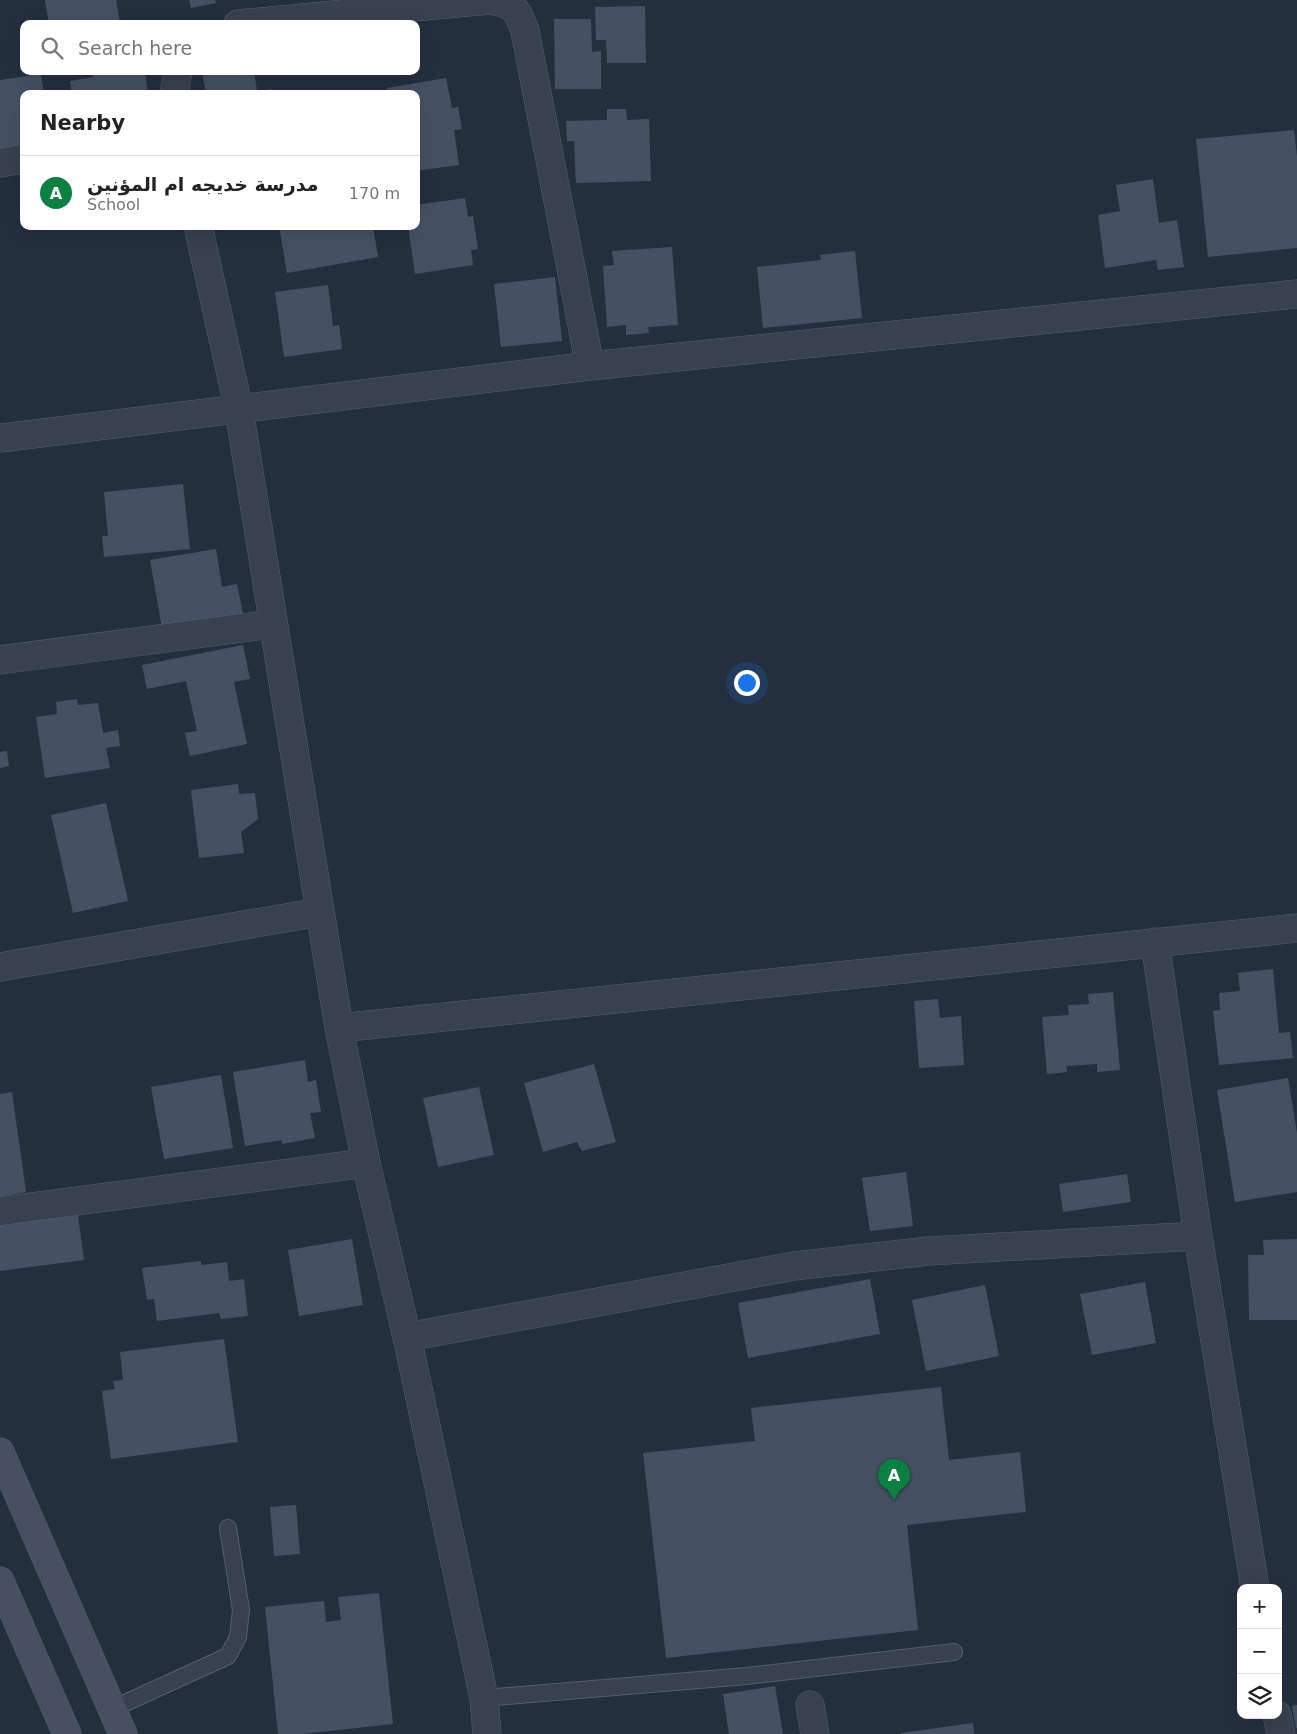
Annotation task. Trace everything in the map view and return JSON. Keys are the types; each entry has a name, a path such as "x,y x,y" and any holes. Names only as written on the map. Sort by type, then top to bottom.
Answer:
{"main road":[{"path":"0,1452 123,1734"},
{"path":"0,1581 67,1734"}],"street":[{"path":"274,20 419,4 491,0 506,3 517,10 526,31 590,366"},
{"path":"175,90 177,75"},
{"path":"0,163 20,160"},
{"path":"199,230 238,410 339,1028 366,1163 407,1337 484,1698 487,1734"},
{"path":"0,438 590,366 1297,294"},
{"path":"0,660 272,624"},
{"path":"0,967 320,912"},
{"path":"339,1028 1297,928"},
{"path":"1155,942 1198,1236 1254,1584"},
{"path":"0,1211 366,1163"},
{"path":"407,1337 794,1266 929,1251 1198,1236"},
{"path":"810,1705 815,1734"},
{"path":"1279,1719 1281,1734"}],"lane":[{"path":"112,1709 228,1656 238,1637 241,1610 228,1528"},
{"path":"484,1698 747,1676 954,1652"}],"building":[{"path":"45,0 116,0 119,20 48,20"},
{"path":"189,0 215,0 216,3 191,8"},
{"path":"645,6 646,63 607,63 606,40 596,40 595,7"},
{"path":"554,19 591,19 592,52 601,51 601,89 555,89"},
{"path":"41,75 43,90 20,90 20,148 0,151 0,80"},
{"path":"92,75 146,75 147,90 71,90 70,81 93,77"},
{"path":"203,75 255,75 257,90 205,90"},
{"path":"446,78 452,108 458,107 462,129 454,130 459,165 420,170 420,90 387,90 387,88"},
{"path":"607,109 626,109 627,120 649,119 651,181 576,183 574,141 567,141 566,121 607,120"},
{"path":"1294,130 1297,156 1297,248 1208,257 1196,139"},
{"path":"1153,179 1159,223 1177,220 1184,267 1158,270 1156,260 1105,268 1098,215 1120,211 1116,185"},
{"path":"465,198 468,217 473,216 478,249 471,250 473,265 415,274 409,230 420,230 420,204"},
{"path":"280,230 374,230 378,257 287,273"},
{"path":"672,247 678,325 648,327 649,333 626,335 626,325 607,327 603,266 614,265 612,251"},
{"path":"855,251 862,318 763,328 757,267 821,260 820,255"},
{"path":"555,277 562,341 501,347 494,284"},
{"path":"328,285 333,326 339,325 342,349 284,357 275,292"},
{"path":"183,484 190,549 104,557 102,536 108,536 104,492"},
{"path":"216,549 222,587 237,584 243,614 162,628 150,560"},
{"path":"243,645 250,679 234,682 247,744 190,756 185,733 197,731 186,681 147,689 142,665"},
{"path":"77,699 78,705 98,703 103,733 118,730 120,746 106,748 110,768 45,778 36,717 57,714 56,702"},
{"path":"7,751 9,766 0,768 0,752"},
{"path":"238,784 239,794 255,793 258,819 241,832 244,853 199,858 191,790"},
{"path":"106,803 128,901 73,913 51,815"},
{"path":"1273,969 1279,1033 1290,1032 1293,1058 1219,1065 1213,1011 1220,1010 1219,993 1240,991 1238,973"},
{"path":"1113,992 1120,1070 1097,1072 1097,1064 1066,1066 1067,1072 1047,1074 1042,1017 1069,1015 1068,1005 1089,1004 1088,994"},
{"path":"938,999 940,1018 961,1016 964,1065 919,1068 914,1001"},
{"path":"305,1060 308,1082 316,1080 321,1112 310,1113 315,1138 282,1144 282,1140 245,1146 233,1072"},
{"path":"594,1064 616,1142 582,1151 577,1142 543,1152 524,1083"},
{"path":"221,1075 233,1148 164,1159 151,1087"},
{"path":"1288,1078 1297,1133 1297,1192 1235,1202 1217,1090"},
{"path":"479,1087 494,1155 438,1167 423,1098"},
{"path":"12,1092 26,1192 0,1197 0,1094"},
{"path":"906,1172 913,1226 870,1231 862,1178"},
{"path":"1127,1174 1131,1202 1063,1212 1059,1184"},
{"path":"78,1215 84,1260 0,1271 0,1225"},
{"path":"352,1239 363,1305 299,1316 288,1250"},
{"path":"1297,1239 1297,1320 1249,1320 1248,1255 1264,1255 1263,1240"},
{"path":"201,1261 201,1265 227,1262 229,1281 244,1279 248,1316 221,1319 219,1313 157,1321 154,1299 147,1300 142,1268"},
{"path":"870,1279 880,1334 748,1358 738,1303"},
{"path":"1145,1282 1156,1343 1092,1355 1080,1294"},
{"path":"985,1285 999,1356 926,1371 912,1300"},
{"path":"224,1339 238,1442 111,1459 102,1391 115,1389 113,1381 123,1380 120,1352"},
{"path":"941,1387 949,1460 1020,1452 1026,1512 907,1525 918,1630 666,1658 643,1453 755,1441 751,1408"},
{"path":"296,1505 300,1554 274,1556 270,1507"},
{"path":"379,1593 393,1724 302,1734 278,1734 265,1607 324,1601 326,1622 341,1620 338,1597"},
{"path":"775,1686 783,1734 729,1734 723,1694"},
{"path":"1297,1705 1297,1728 1296,1728 1292,1706"},
{"path":"973,1723 974,1734 901,1734 901,1733"}],"place":[{"name":"مدرسة خديجه ام المؤنين","path":"894,1500"}]}
